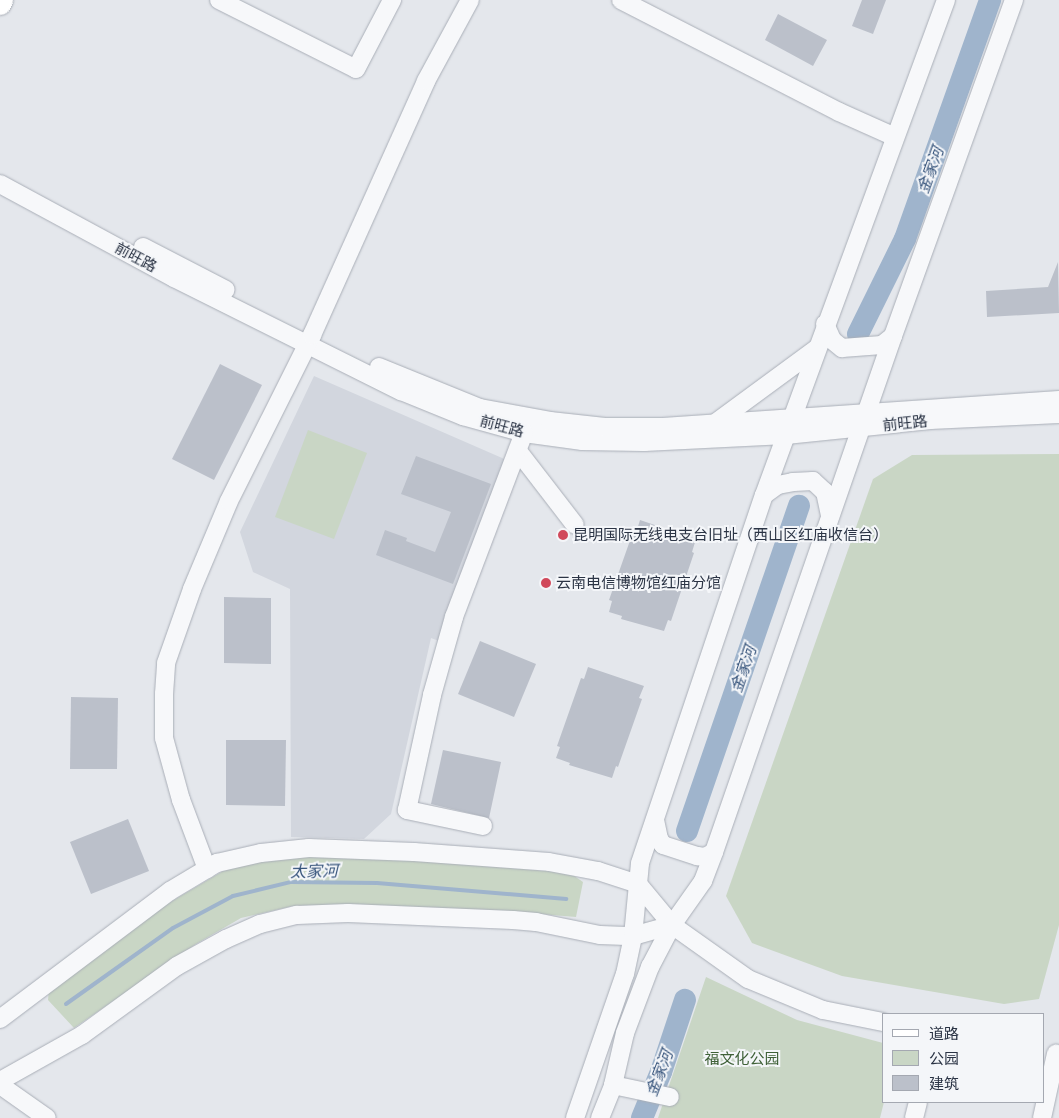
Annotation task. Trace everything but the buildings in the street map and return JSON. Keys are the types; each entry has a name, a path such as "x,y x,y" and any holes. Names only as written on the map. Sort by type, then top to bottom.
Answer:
{"main road":[{"path":"0,4 2,0"}],"street":[{"path":"219,0 356,69 392,0"},
{"path":"207,869 181,800 164,738 166,664 192,589 226,510 310,340 426,81 470,0"},
{"path":"622,0 839,112 895,137"},
{"path":"575,1118 625,974 633,936 640,863 764,495 825,324 946,0"},
{"path":"600,1118 613,1085 625,1033 650,967 672,925 703,881 714,852 863,420 1014,0"},
{"name":"前旺路","path":"0,174 310,340 401,391 463,416 524,433 582,441 644,442 1059,400"},
{"name":"前旺路","path":"0,184 174,278 310,340 480,408 550,421 605,427 714,424 789,426"},
{"path":"825,324 832,340 842,348 882,345 893,336"},
{"path":"714,424 816,349"},
{"name":"前旺路","path":"863,420 930,420 1059,414"},
{"path":"483,826 407,810 432,695 454,616 524,433"},
{"path":"518,450 575,525"},
{"path":"764,495 778,485 793,482 814,482 825,492 830,516"},
{"path":"655,820 659,839 663,845 704,857 714,852"},
{"path":"0,1019 170,891 217,863 261,852 309,848 414,852 549,862 598,871 638,884 672,925 748,978 823,1010 882,1022"},
{"path":"0,1081 82,1035 185,962 226,939 260,924 297,915 348,913 513,920 536,922 600,935 633,936 672,925"},
{"path":"1042,1118 1053,1053"},
{"path":"0,1085 47,1118"},
{"path":"613,1085 670,1097"},
{"path":"0,1097 30,1118"},
{"path":"914,1118 918,1103"}],"shaded area":[{"path":"314,376 509,461 439,641 431,638 391,814 364,839 291,837 290,589 253,572 240,532"}],"green space":[{"path":"308,430 367,453 334,539 275,517"},
{"path":"1059,454 1059,925 1039,999 1004,1004 842,976 752,943 726,896 873,479 912,455"},
{"path":"297,856 378,857 570,873 583,882 576,917 528,913 293,906 241,918 196,944 74,1028 48,1000 49,990 162,907 223,871 259,860"},
{"name":"福文化公园","path":"706,977 797,1020 882,1043 882,1103 884,1103 880,1118 658,1118"}],"waterway":[{"name":"金家河","path":"858,334 905,239 990,0"},
{"name":"金家河","path":"687,831 799,506"},
{"name":"太家河","path":"66,1004 173,928 233,896 291,882 377,883 566,899"},
{"name":"金家河","path":"642,1118 661,1072 685,1000"}],"place":[{"name":"昆明国际无线电支台旧址（西山区红庙收信台）","path":"563,535"},
{"name":"云南电信博物馆红庙分馆","path":"546,583"}]}
